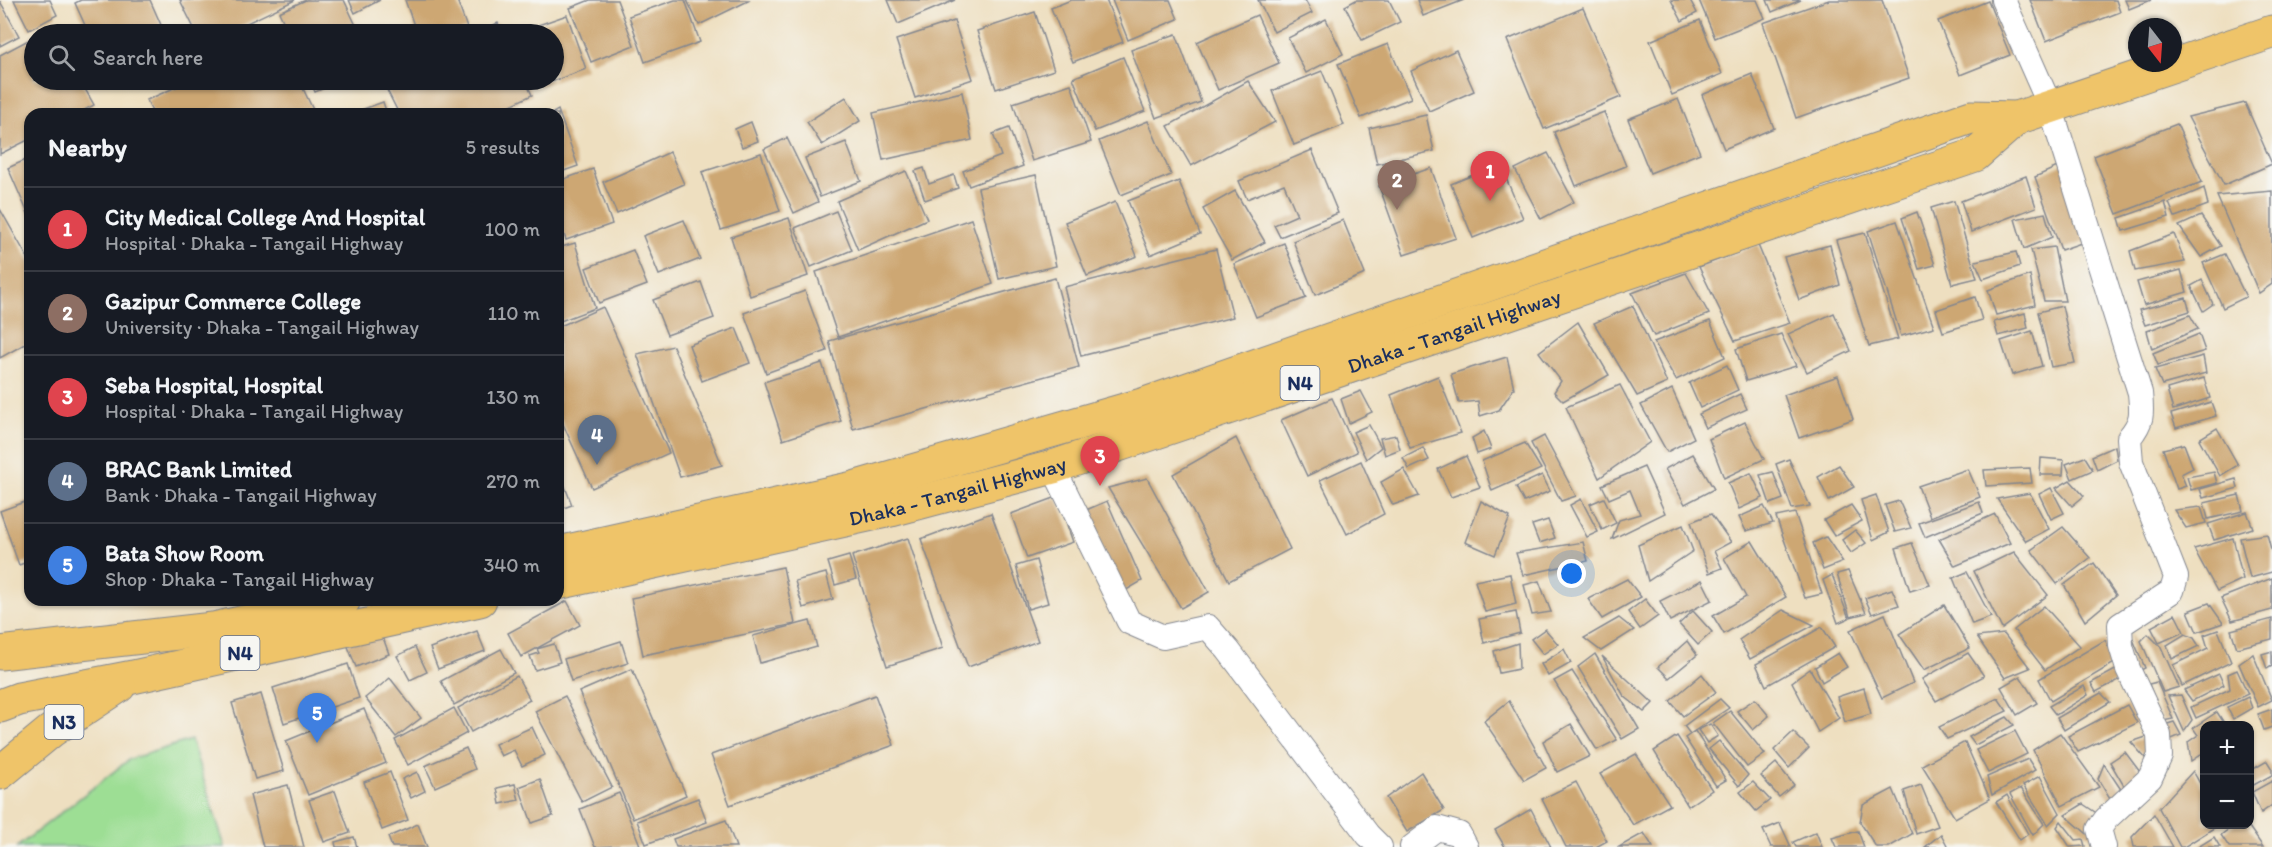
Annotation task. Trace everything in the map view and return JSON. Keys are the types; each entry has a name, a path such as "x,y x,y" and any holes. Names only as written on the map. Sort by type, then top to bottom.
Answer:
{"highway":[{"name":"Dhaka - Tangail Highway","path":"564,552 853,488 1145,404 1971,117 2017,118 2272,32"},
{"name":"Dhaka - Tangail Highway","path":"564,582 891,510 1053,467 1975,155 2017,118"},
{"name":"N4","path":"0,654 213,629 317,606"},
{"name":"N4","path":"0,706 19,699 133,677 453,606"},
{"name":"N3","path":"0,773 51,731 133,677"}],"street":[{"path":"2003,0 2050,106 2140,393 2142,416 2129,438 2131,462 2176,577 2172,591 2120,625 2121,646 2128,669 2159,735 2160,756 2150,778 2106,819 2099,829 2104,847"},
{"path":"1053,467 1129,622 1163,637 1208,627 1228,650 1368,835 1380,847"},
{"path":"1412,847 1437,828 1458,834 1466,847"}],"green space":[{"path":"191,740 225,847 17,847 130,759"}],"building":[{"path":"14,0 50,0 57,15 40,24 26,24"},
{"path":"81,0 150,0 161,24 84,24 75,3"},
{"path":"180,0 295,0 245,24 192,24"},
{"path":"306,0 344,0 355,24 284,24 279,12"},
{"path":"349,0 380,0 355,13"},
{"path":"405,0 457,0 466,24 413,24"},
{"path":"590,0 617,0 634,45 591,62 570,8"},
{"path":"675,0 685,0 700,42 645,62 629,16"},
{"path":"687,0 750,0 699,25"},
{"path":"888,0 955,0 898,24"},
{"path":"1071,0 1106,0 1123,42 1073,62 1051,8"},
{"path":"1112,0 1170,0 1178,19 1128,40"},
{"path":"1258,0 1305,0 1312,13 1274,32"},
{"path":"1356,0 1389,0 1400,22 1362,40 1345,6"},
{"path":"1417,0 1464,0 1423,16"},
{"path":"1671,0 1690,0 1697,13 1682,21"},
{"path":"1699,0 1757,0 1765,18 1715,38"},
{"path":"1767,0 1801,0 1772,12"},
{"path":"1829,0 1882,0 1909,78 1796,118 1763,23"},
{"path":"2030,0 2116,0 2120,12 2046,41"},
{"path":"2125,0 2151,0 2129,9"},
{"path":"0,1 19,36 0,46"},
{"path":"1988,1 2010,55 1960,75 1938,21"},
{"path":"1583,8 1621,97 1544,129 1507,40"},
{"path":"1035,12 1054,70 996,89 977,31"},
{"path":"567,15 586,69 564,77 564,24 541,24"},
{"path":"1257,15 1279,63 1218,90 1197,42"},
{"path":"1326,19 1343,54 1306,73 1288,38"},
{"path":"1700,20 1722,74 1672,95 1650,41"},
{"path":"954,21 973,79 915,98 896,40"},
{"path":"1176,34 1201,102 1156,118 1131,50"},
{"path":"24,42 24,90 86,90 94,105 88,108 24,108 24,142 0,154 0,55"},
{"path":"1388,44 1411,98 1361,118 1338,64"},
{"path":"1456,50 1474,91 1429,111 1411,71"},
{"path":"1123,57 1145,111 1095,131 1073,78"},
{"path":"1322,71 1344,125 1294,145 1272,91"},
{"path":"1752,74 1774,128 1724,149 1702,95"},
{"path":"1248,81 1275,122 1191,166 1168,126"},
{"path":"1071,84 1091,142 1032,161 1013,103"},
{"path":"170,90 304,90 312,108 150,108 147,100"},
{"path":"387,90 530,90 532,95 505,108 396,108"},
{"path":"962,92 972,140 883,160 873,113"},
{"path":"846,97 860,121 822,145 807,122"},
{"path":"1678,99 1700,153 1650,173 1628,119"},
{"path":"383,102 385,108 366,108"},
{"path":"2245,103 2272,164 2224,185 2188,117"},
{"path":"1604,112 1626,166 1576,186 1554,132"},
{"path":"1426,115 1434,151 1377,164 1369,128"},
{"path":"1148,121 1171,175 1121,195 1099,141"},
{"path":"751,122 758,141 742,147 735,129"},
{"path":"2177,124 2202,182 2117,214 2094,156"},
{"path":"564,127 578,166 564,171"},
{"path":"1009,128 1023,166 969,186 963,171 1001,156 993,134"},
{"path":"787,138 818,202 794,213 764,149"},
{"path":"846,142 861,181 820,197 805,158"},
{"path":"1312,150 1338,213 1280,237 1274,225 1297,215 1284,184 1247,199 1239,181"},
{"path":"670,152 684,184 617,214 603,182"},
{"path":"761,153 780,211 721,230 702,172"},
{"path":"1548,153 1574,202 1541,219 1515,169"},
{"path":"24,161 24,204 8,168"},
{"path":"1500,164 1523,218 1473,238 1451,184"},
{"path":"2064,164 2087,241 2061,250 2035,177"},
{"path":"924,168 929,184 954,175 958,188 925,200 915,171"},
{"path":"1431,168 1456,238 1404,255 1379,186"},
{"path":"593,169 612,224 566,240 564,234 564,179"},
{"path":"906,171 927,219 858,250 837,201"},
{"path":"1036,175 1056,266 999,279 978,188"},
{"path":"2026,176 2036,207 1971,232 1961,201"},
{"path":"1179,181 1200,234 1150,255 1128,201"},
{"path":"2204,188 2208,205 2175,217 2169,203"},
{"path":"1235,191 1265,242 1232,260 1203,209"},
{"path":"2272,191 2272,284 2259,293 2217,196"},
{"path":"1954,201 1977,278 1952,284 1931,208"},
{"path":"1115,202 1137,256 1087,276 1065,222"},
{"path":"2165,202 2169,217 2123,231 2119,218"},
{"path":"0,209 24,251 24,344 0,358"},
{"path":"836,211 852,250 811,267 795,228"},
{"path":"1917,212 1935,265 1919,269 1902,218"},
{"path":"2045,213 2052,237 2024,249 2015,219"},
{"path":"2201,216 2221,246 2201,257 2179,226"},
{"path":"789,218 808,276 750,296 731,237"},
{"path":"971,219 993,284 838,337 816,272"},
{"path":"684,220 700,259 659,275 643,236"},
{"path":"1343,220 1365,274 1315,295 1293,241"},
{"path":"1897,221 1934,327 1901,336 1868,231"},
{"path":"1865,233 1898,339 1869,346 1836,240"},
{"path":"2174,234 2185,262 2135,271 2130,251"},
{"path":"575,243 595,308 564,320 564,246"},
{"path":"1284,243 1306,298 1256,317 1234,264"},
{"path":"1758,245 1790,323 1735,341 1699,267"},
{"path":"1830,245 1840,285 1799,300 1784,257"},
{"path":"2054,247 2065,301 2044,301 2031,250"},
{"path":"1216,249 1233,317 1081,356 1064,287"},
{"path":"633,250 647,285 599,303 586,268"},
{"path":"2016,252 2020,266 1983,279 1975,261"},
{"path":"2225,254 2246,297 2223,308 2203,263"},
{"path":"2181,270 2187,292 2144,305 2137,282"},
{"path":"1686,273 1709,314 1654,336 1632,293"},
{"path":"2030,275 2035,305 1996,315 1988,290"},
{"path":"1055,278 1079,367 853,429 829,341"},
{"path":"2202,280 2213,304 2203,311 2191,286"},
{"path":"701,282 714,318 667,335 653,300"},
{"path":"805,291 827,351 766,373 744,313"},
{"path":"1975,297 1982,320 1943,332 1936,310"},
{"path":"2186,298 2190,311 2145,325 2139,310"},
{"path":"1633,306 1667,383 1637,396 1594,323"},
{"path":"2062,306 2075,363 2051,367 2038,312"},
{"path":"603,307 669,453 592,488 564,426 564,324"},
{"path":"1834,313 1851,351 1807,372 1788,334"},
{"path":"2025,313 2028,328 1998,336 1994,322"},
{"path":"2190,315 2198,329 2152,349 2147,331"},
{"path":"1710,321 1725,357 1676,380 1654,342"},
{"path":"1578,322 1609,375 1563,401 1554,392 1561,381 1539,352"},
{"path":"736,328 750,363 702,381 689,345"},
{"path":"2032,331 2042,366 2012,375 2001,341"},
{"path":"1781,334 1796,366 1746,381 1736,349"},
{"path":"2199,334 2205,351 2158,365 2153,353"},
{"path":"673,346 722,465 680,477 637,354"},
{"path":"2203,356 2206,373 2162,385 2155,369"},
{"path":"1507,357 1514,388 1499,410 1480,416 1478,401 1459,403 1451,374"},
{"path":"822,363 841,421 783,440 764,382"},
{"path":"1727,365 1738,390 1700,408 1689,383"},
{"path":"1438,376 1461,433 1410,448 1391,395"},
{"path":"1838,376 1853,419 1799,438 1784,395"},
{"path":"2204,378 2210,398 2173,410 2167,389"},
{"path":"1620,385 1650,442 1599,478 1566,407"},
{"path":"1672,389 1694,438 1667,452 1641,405"},
{"path":"1361,391 1372,412 1349,423 1341,399"},
{"path":"1740,394 1747,409 1705,428 1699,414"},
{"path":"1332,398 1357,452 1307,476 1281,420"},
{"path":"2211,402 2216,416 2176,428 2171,414"},
{"path":"1745,422 1764,459 1724,478 1709,439"},
{"path":"1369,425 1381,447 1366,459 1353,432"},
{"path":"2217,428 2238,465 2220,476 2199,439"},
{"path":"1484,431 1491,449 1477,454 1472,438"},
{"path":"1396,435 1400,449 1385,455 1380,438"},
{"path":"1544,436 1576,496 1561,501 1531,443"},
{"path":"1236,438 1290,549 1229,581 1173,474"},
{"path":"1525,443 1541,469 1492,491 1482,461"},
{"path":"2184,444 2193,468 2181,474 2186,486 2177,489 2163,449"},
{"path":"2115,446 2117,460 2097,470 2092,456"},
{"path":"1423,448 1429,460 1409,469 1403,458"},
{"path":"1693,454 1714,489 1685,504 1665,469"},
{"path":"1466,456 1480,487 1451,497 1438,469"},
{"path":"2085,457 2093,470 2072,479 2066,464"},
{"path":"2041,458 2064,460 2063,475 2040,475"},
{"path":"1789,459 1810,506 1792,509 1776,464"},
{"path":"1361,461 1384,514 1347,534 1320,480"},
{"path":"1839,465 1854,487 1829,501 1818,477"},
{"path":"1644,467 1665,513 1612,539 1619,520 1640,514 1630,490 1609,499 1602,485"},
{"path":"2030,468 2032,483 1986,486 1984,470"},
{"path":"1404,469 1419,496 1393,505 1381,482"},
{"path":"1968,469 1980,497 1930,517 1918,486"},
{"path":"1773,472 1783,499 1770,504 1760,475"},
{"path":"2214,472 2217,483 2191,490 2187,477"},
{"path":"1751,473 1763,498 1739,509 1728,483"},
{"path":"1542,475 1550,491 1524,502 1516,487"},
{"path":"1147,478 1209,592 1181,608 1108,488"},
{"path":"2236,479 2238,488 2203,498 2200,489"},
{"path":"2070,480 2084,496 2072,506 2056,488"},
{"path":"564,484 572,505 564,508"},
{"path":"2051,488 2064,513 2051,519 2039,494"},
{"path":"2030,493 2049,529 2026,541 1997,499"},
{"path":"1876,495 1889,532 1873,540 1861,500"},
{"path":"2239,495 2243,511 2208,519 2204,503"},
{"path":"1057,497 1073,542 1027,558 1011,514"},
{"path":"1604,498 1616,523 1602,530 1590,504"},
{"path":"1581,499 1598,532 1587,537 1570,505"},
{"path":"1107,501 1142,581 1123,592 1084,511"},
{"path":"1481,501 1510,517 1495,555 1465,542"},
{"path":"1899,501 1911,528 1895,532 1885,505"},
{"path":"24,502 24,563 19,565 0,511"},
{"path":"1979,502 1983,513 1925,537 1919,523"},
{"path":"1851,505 1862,521 1834,536 1824,520"},
{"path":"1764,506 1773,523 1746,531 1739,517"},
{"path":"2201,507 2206,523 2186,528 2174,510"},
{"path":"2247,512 2253,528 2214,540 2208,524"},
{"path":"991,513 1038,641 968,667 921,539"},
{"path":"1795,513 1822,594 1805,598 1776,517"},
{"path":"1711,514 1731,542 1714,551 1722,568 1709,573 1691,522"},
{"path":"1995,514 2010,543 1955,566 1939,539"},
{"path":"1548,520 1555,538 1539,543 1532,525"},
{"path":"1683,525 1693,551 1648,581 1638,545"},
{"path":"2063,527 2090,558 2057,584 2031,550"},
{"path":"1855,530 1866,543 1851,553 1842,540"},
{"path":"2267,534 2272,553 2272,572 2250,578 2240,538"},
{"path":"1826,537 1843,562 1823,570 1813,543"},
{"path":"908,538 943,648 887,666 852,556"},
{"path":"2233,538 2243,579 2217,591 2194,549"},
{"path":"1752,541 1786,597 1724,634 1713,616 1746,597 1724,558"},
{"path":"1583,542 1588,561 1523,575 1516,553"},
{"path":"1912,543 1930,585 1910,591 1896,548"},
{"path":"2014,552 2048,595 2002,629 1974,571"},
{"path":"849,556 856,579 835,585 828,562"},
{"path":"1036,560 1048,603 1028,609 1016,566"},
{"path":"2094,563 2116,595 2085,621 2064,585"},
{"path":"783,567 795,624 643,655 631,598"},
{"path":"1848,571 1866,613 1850,617 1837,574"},
{"path":"1967,572 1991,617 1972,624 1953,578"},
{"path":"826,573 833,599 803,608 795,581"},
{"path":"1510,574 1516,604 1485,612 1475,581"},
{"path":"1832,575 1849,618 1838,623 1823,580"},
{"path":"2272,578 2272,610 2232,621 2221,598"},
{"path":"1627,579 1641,597 1602,619 1588,599"},
{"path":"1702,580 1712,600 1670,621 1660,601"},
{"path":"1539,581 1551,612 1532,615 1524,585"},
{"path":"1892,589 1899,605 1872,614 1865,598"},
{"path":"1645,599 1658,616 1640,629 1628,612"},
{"path":"567,601 580,625 521,657 508,633 558,606 564,606"},
{"path":"2209,603 2223,623 2197,632 2188,611"},
{"path":"1944,605 1970,648 1924,670 1899,634"},
{"path":"2044,606 2080,646 2045,670 2014,630"},
{"path":"1783,610 1814,625 1750,659 1739,640"},
{"path":"1693,611 1712,632 1698,645 1679,624"},
{"path":"1516,612 1520,633 1484,643 1479,619"},
{"path":"1885,614 1913,683 1882,698 1850,630"},
{"path":"2175,614 2184,632 2159,643 2151,627"},
{"path":"1619,618 1634,630 1601,651 1584,638"},
{"path":"2272,619 2272,639 2237,648 2231,630"},
{"path":"810,621 817,647 760,663 753,636"},
{"path":"1822,627 1835,647 1766,686 1756,664"},
{"path":"1545,629 1558,644 1543,654 1531,639"},
{"path":"2218,630 2231,662 2182,686 2173,665 2208,648 2204,635"},
{"path":"477,631 485,651 438,669 430,648"},
{"path":"381,632 389,654 356,667 347,644"},
{"path":"2130,632 2145,668 2133,674"},
{"path":"2004,634 2030,668 2005,678 1977,637"},
{"path":"2148,634 2161,647 2179,687 2163,692 2141,641"},
{"path":"2185,634 2194,638 2199,646 2172,659 2167,645"},
{"path":"2105,640 2116,662 2051,701 2039,679"},
{"path":"621,641 628,663 571,681 564,659"},
{"path":"1687,641 1697,655 1669,678 1658,667"},
{"path":"1518,643 1519,669 1499,673 1494,651"},
{"path":"554,644 560,662 535,670 530,656 539,653 537,649"},
{"path":"415,647 427,672 410,680 397,656"},
{"path":"501,649 514,673 454,705 441,681"},
{"path":"1564,649 1571,663 1548,676 1541,664"},
{"path":"2272,651 2272,666 2267,669 2262,654"},
{"path":"1838,653 1847,667 1822,682 1815,667"},
{"path":"1968,653 1984,676 1936,701 1922,679"},
{"path":"1595,654 1639,729 1622,739 1578,667"},
{"path":"2253,654 2272,700 2258,707 2239,664"},
{"path":"1602,656 1653,703 1644,712 1624,696"},
{"path":"348,664 359,698 284,723 273,688"},
{"path":"2119,668 2125,677 2096,692 2091,683"},
{"path":"632,669 686,795 633,819 579,692"},
{"path":"1810,669 1839,718 1818,732 1792,682"},
{"path":"2237,670 2248,694 2196,718 2191,707 2230,689 2228,674"},
{"path":"1572,671 1617,740 1597,750 1554,681"},
{"path":"1702,674 1716,692 1683,716 1670,701"},
{"path":"2219,674 2224,685 2192,701 2184,690"},
{"path":"517,676 530,700 471,732 458,708"},
{"path":"2020,676 2037,703 2017,715 2001,687"},
{"path":"390,678 421,718 396,737 365,698"},
{"path":"2157,682 2173,719 2163,721 2149,684"},
{"path":"2084,686 2088,695 2056,715 2049,706"},
{"path":"1864,688 1871,714 1845,722 1837,697"},
{"path":"2101,693 2110,702 2064,730 2057,718"},
{"path":"261,694 284,771 255,779 232,703"},
{"path":"875,695 894,745 730,805 711,755"},
{"path":"2181,695 2192,720 2184,731 2168,696"},
{"path":"565,696 612,787 582,802 535,711"},
{"path":"2248,697 2252,708 2233,719 2227,707"},
{"path":"1998,698 2007,711 1947,739 1939,727"},
{"path":"1720,699 1729,708 1690,734 1684,726"},
{"path":"1755,699 1769,716 1753,730 1737,711"},
{"path":"1509,701 1546,768 1524,780 1484,721"},
{"path":"2127,705 2137,723 2078,752 2068,736"},
{"path":"454,708 467,733 408,765 395,740"},
{"path":"364,709 386,763 308,795 286,741"},
{"path":"2272,709 2272,727 2264,730 2258,714"},
{"path":"1730,711 1765,754 1747,767 1713,723"},
{"path":"2217,712 2223,721 2204,721"},
{"path":"2007,717 2014,725 1975,745 1969,737"},
{"path":"2174,722 2181,735 2167,741 2161,726"},
{"path":"2200,723 2200,755 2191,761 2188,742 2198,735 2193,728"},
{"path":"1571,724 1590,756 1557,772 1543,741"},
{"path":"1710,724 1718,736 1707,743 1698,730"},
{"path":"532,727 545,755 522,766 514,750 501,756 495,744"},
{"path":"1695,731 1726,780 1716,786 1685,738"},
{"path":"2015,731 2027,754 1988,773 1976,750"},
{"path":"1793,732 1809,748 1789,768 1774,750"},
{"path":"2060,733 2099,787 2062,806 2033,750"},
{"path":"1677,736 1712,790 1688,806 1654,751"},
{"path":"2149,736 2156,752 2146,759 2131,742"},
{"path":"1719,741 1748,775 1739,786 1709,749"},
{"path":"1965,742 1990,799 1955,818 1922,765"},
{"path":"466,748 475,769 435,787 425,766"},
{"path":"2125,752 2143,776 2128,793 2110,762"},
{"path":"1636,754 1670,805 1633,825 1600,774"},
{"path":"2028,759 2035,770 1992,795 1987,777"},
{"path":"2267,761 2272,769 2272,775 2254,785 2254,769"},
{"path":"1776,763 1794,785 1779,797 1761,776"},
{"path":"2104,764 2124,794 2114,806 2098,779"},
{"path":"2193,771 2200,784 2200,829 2212,829 2184,847 2180,847 2159,808"},
{"path":"390,772 408,820 382,830 364,782"},
{"path":"417,772 425,791 411,798 402,779"},
{"path":"1421,772 1444,810 1407,832 1386,798"},
{"path":"2040,776 2060,813 2048,825 2023,785"},
{"path":"540,779 553,816 532,823 519,787"},
{"path":"2272,781 2272,805 2261,813 2254,797 2254,791"},
{"path":"1576,782 1607,841 1596,847 1566,847 1542,799"},
{"path":"1753,782 1770,800 1756,811 1740,792"},
{"path":"515,784 519,800 500,804 497,788"},
{"path":"288,785 304,847 263,847 250,795"},
{"path":"1921,785 1938,826 1916,834 1904,791"},
{"path":"2021,788 2044,824 2033,835 2010,794"},
{"path":"1893,789 1912,834 1889,847 1876,847 1860,822 1863,805"},
{"path":"335,791 350,833 324,842 309,800"},
{"path":"619,793 640,845 595,847 580,809"},
{"path":"2007,795 2028,834 2020,840 1996,802"},
{"path":"698,798 707,822 646,844 637,821"},
{"path":"2083,804 2104,818 2099,844 2065,815"},
{"path":"1531,809 1551,847 1505,847 1495,830"},
{"path":"2154,814 2173,847 2134,847 2132,837"},
{"path":"726,820 736,847 676,847 673,839"},
{"path":"2061,821 2076,840 2083,839 2085,846 2070,847 2057,827"},
{"path":"1780,823 1791,847 1771,847 1763,830"},
{"path":"418,824 427,847 392,847 388,837"},
{"path":"2229,829 2250,829 2263,847 2229,847 2221,835"},
{"path":"1858,831 1864,847 1836,847 1832,838"},
{"path":"1816,832 1822,847 1796,847 1793,842"},
{"path":"1644,833 1653,847 1619,847"},
{"path":"1941,834 1948,847 1925,847"},
{"path":"354,837 357,847 336,847 335,842"},
{"path":"2214,837 2220,847 2198,847"}],"place":[{"name":"City Medical College And Hospital","path":"1490,201"},
{"name":"Gazipur Commerce College","path":"1397,210"},
{"name":"BRAC Bank Limited","path":"597,465"},
{"name":"Seba Hospital, Hospital","path":"1100,486"},
{"name":"Bata Show Room","path":"317,743"}]}
